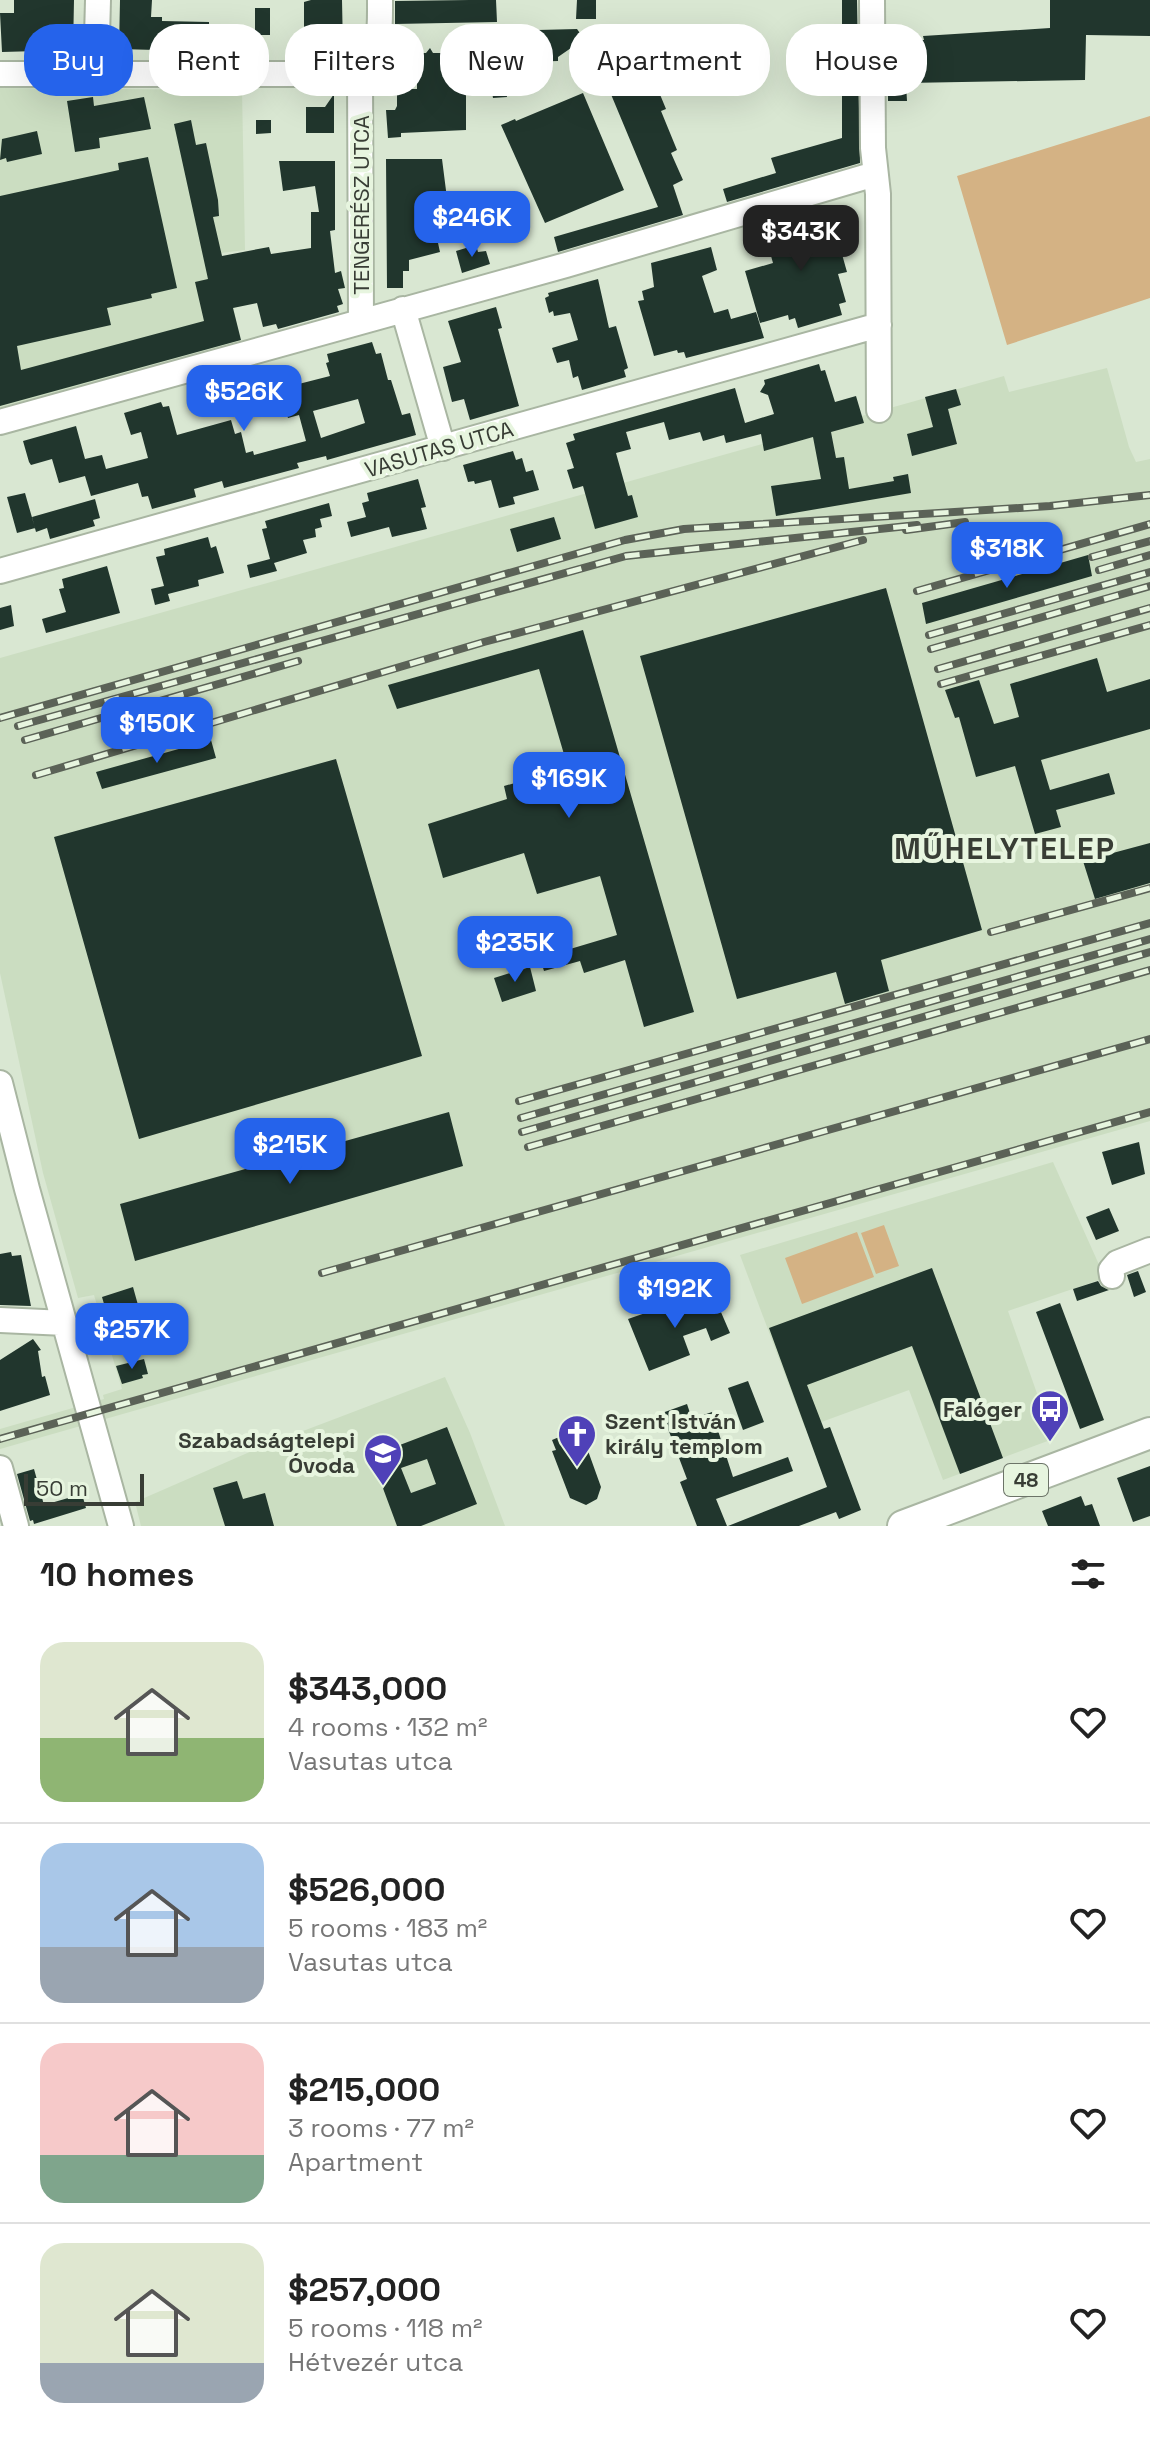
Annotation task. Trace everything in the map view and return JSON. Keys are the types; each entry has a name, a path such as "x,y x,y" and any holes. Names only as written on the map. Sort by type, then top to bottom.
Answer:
{"main road":[{"name":"48","path":"903,1526 1150,1433"}],"street":[{"path":"97,24 98,0"},
{"name":"TENGERÉSZ UTCA","path":"378,24 380,0"},
{"path":"872,0 878,194 879,410"},
{"path":"0,74 24,74"},
{"path":"133,75 285,74"},
{"name":"TENGERÉSZ UTCA","path":"360,96 361,321"},
{"path":"0,422 566,265 875,174"},
{"path":"403,309 443,448"},
{"name":"VASUTAS UTCA","path":"0,571 879,325"},
{"path":"0,1083 121,1526"},
{"path":"1112,1276 1111,1270 1117,1263 1149,1254"},
{"path":"0,1320 65,1323"},
{"path":"0,1468 16,1526"}],"shaded area":[{"path":"0,88 24,88 24,96 133,96 133,89 149,89 149,96 242,96 245,250 221,253 241,343 0,408"},
{"path":"1150,116 1150,298 1007,345 957,176"},
{"path":"1107,368 1136,462 1150,459 1150,1121 0,1449 0,1429 104,1399 103,1395 122,1389 94,1295 78,1298 43,1173 0,973 0,658 1004,376 1009,392"},
{"path":"1053,1162 1105,1278 1008,1311 1053,1439 943,1480 909,1390 805,1428 740,1255"},
{"path":"884,1225 899,1266 876,1274 861,1233"},
{"path":"857,1232 874,1277 802,1304 785,1258"},
{"name":"Szabadságtelepi Óvoda","path":"445,1377 505,1526 141,1526 135,1502 261,1447"}],"building":[{"path":"14,0 74,0 74,24 24,24 24,51 2,52 0,13 14,13"},
{"path":"120,0 152,0 151,17 162,17 162,21 209,22 149,24 149,50 133,49 133,24 120,24"},
{"path":"342,0 342,24 304,24 304,2"},
{"path":"496,0 497,22 395,24 395,1"},
{"path":"577,0 596,0 596,19 576,19"},
{"path":"842,0 857,0 857,24 842,24"},
{"path":"1050,0 1150,0 1150,36 1086,35 1085,80 927,83 927,36 1050,28"},
{"path":"255,8 270,8 270,35 269,24 255,24"},
{"path":"569,29 569,49 558,57 558,61 553,61 553,30"},
{"path":"430,48 433,53 440,53 440,96 466,96 466,130 401,133 401,137 388,138 386,110 395,110 397,96 424,96 426,53"},
{"path":"334,96 334,133 306,133 306,107 325,107"},
{"path":"576,96 584,96 624,190 545,223 501,125"},
{"path":"612,96 661,96 666,109 661,111 677,150 671,153 683,180 673,185 683,215 558,252 554,237 658,207"},
{"path":"842,96 859,96 860,163 727,202 723,189 776,173 771,158 842,138"},
{"path":"888,96 907,96 907,101 888,101"},
{"path":"93,97 94,106 144,97 151,129 99,138 100,148 75,152 67,101"},
{"path":"191,120 196,145 206,143 218,200 219,216 213,217 222,256 269,247 271,254 311,248 311,212 319,212 315,186 283,191 279,161 335,161 335,230 330,231 335,273 341,271 345,288 338,289 343,304 337,306 339,312 278,329 276,324 263,327 257,303 233,308 241,340 0,406 0,196 119,170 118,163 148,157 177,288 151,294 152,298 107,308 111,325 17,346 21,370 204,321 195,282 208,279 174,124"},
{"path":"256,120 271,120 271,133 256,134"},
{"path":"37,131 42,154 7,162 6,158 0,160 2,139"},
{"path":"386,159 442,159 450,222 434,225 440,252 409,260 409,271 403,271 403,288 387,288"},
{"path":"836,211 839,225 834,226 847,272 838,274 846,302 839,304 842,315 798,328 795,318 789,320 788,315 760,323 745,271 773,263 764,231"},
{"path":"476,245 478,252 486,251 490,264 462,273 456,251"},
{"path":"711,247 717,270 702,276 714,313 728,309 731,319 756,312 764,338 686,358 684,352 678,353 677,350 654,356 638,301 644,300 642,291 654,287 651,263"},
{"path":"598,279 609,328 616,326 628,368 624,370 626,377 582,390 578,376 573,378 569,360 557,363 552,348 578,340 570,313 554,316 553,311 549,313 545,298 549,296 548,293"},
{"path":"496,307 502,328 498,329 519,406 470,420 464,399 452,402 443,367 461,362 448,321"},
{"path":"372,342 376,354 381,353 402,415 410,413 416,435 327,460 326,456 297,463 299,468 224,488 222,481 194,489 196,497 152,509 148,496 142,497 138,483 91,496 85,476 59,483 52,459 31,465 29,462 23,441 76,426 85,459 102,455 106,469 148,458 141,432 131,435 124,413 161,402 163,407 169,406 177,435 231,420 235,434 241,432 246,453 253,451 254,455 306,441 299,415 288,418 284,406 258,413 255,402 226,410 220,389 226,388 225,383 270,370 273,379 284,376 287,387 330,376 327,354","holes":["358,399 365,423 321,438 313,411"]},
{"path":"819,364 821,371 825,370 835,402 856,396 864,423 831,432 836,458 844,457 849,489 894,481 893,477 908,474 911,493 776,516 771,486 821,479 813,437 764,451 761,434 726,443 724,435 703,441 700,432 669,440 664,422 626,432 631,449 616,453 628,496 632,495 638,517 595,529 583,486 573,489 567,470 574,468 566,443 575,440 573,434 735,388 745,423 774,414 768,395 760,392 764,380"},
{"path":"956,389 961,405 948,409 957,444 912,456 907,434 933,427 925,397"},
{"path":"513,451 516,460 522,458 526,472 533,470 539,490 513,497 515,504 499,508 491,480 475,484 474,481 468,482 463,465"},
{"path":"418,479 426,507 421,508 427,529 392,537 389,527 351,537 347,522 366,517 362,503 369,501 367,493"},
{"path":"25,493 35,528 17,533 7,497"},
{"path":"95,499 100,518 93,520 95,526 50,539 47,528 36,532 32,517"},
{"path":"329,503 332,516 320,519 322,527 315,529 316,537 303,540 307,553 274,563 277,571 250,578 247,565 270,559 262,529 267,528 265,521"},
{"path":"554,517 561,539 517,552 510,529"},
{"path":"208,537 211,548 216,546 224,573 198,580 199,586 168,594 170,601 155,605 151,589 164,586 156,557 165,555 164,549"},
{"path":"1088,555 1092,576 926,624 922,603"},
{"path":"107,566 120,613 46,633 42,619 66,612 59,589 64,588 62,579"},
{"path":"886,588 982,930 881,960 889,991 845,1004 836,972 737,999 640,656"},
{"path":"11,605 14,626 0,630 0,608"},
{"path":"583,630 694,1012 644,1027 625,960 584,973 580,961 544,971 540,958 617,935 600,876 537,894 524,853 443,878 428,824 507,799 504,786 568,768 539,669 397,709 388,685"},
{"path":"1097,658 1107,692 1150,679 1150,729 1041,760 1050,790 1109,773 1115,794 1056,810 1061,827 1035,834 1015,766 976,777 959,717 955,718 945,690 979,680 994,724 1019,717 1010,684"},
{"path":"211,740 216,758 102,789 96,772"},
{"path":"336,759 422,1056 139,1139 54,837"},
{"path":"1150,843 1150,883 1095,899 1083,861"},
{"path":"530,967 536,991 502,1002 494,978"},
{"path":"449,1112 463,1166 135,1261 120,1204"},
{"path":"1139,1142 1145,1174 1112,1185 1102,1152"},
{"path":"1109,1208 1119,1231 1096,1240 1086,1217"},
{"path":"11,1252 12,1256 21,1255 31,1306 0,1305 0,1254"},
{"path":"932,1268 1003,1458 960,1474 912,1346 807,1385 824,1429 830,1427 861,1510 839,1519 836,1512 799,1526 728,1526 827,1487 769,1328"},
{"path":"1138,1271 1146,1292 1134,1297 1127,1275"},
{"path":"1098,1281 1109,1290 1077,1301 1073,1289"},
{"path":"133,1287 138,1305 124,1309 128,1323 111,1328 102,1297"},
{"path":"714,1296 730,1333 711,1341 706,1328 683,1336 690,1355 649,1371 628,1319 657,1309 656,1306 668,1301 673,1313"},
{"path":"1060,1303 1104,1420 1080,1429 1036,1312"},
{"path":"33,1339 41,1350 38,1351 42,1377 45,1376 50,1395 0,1411 0,1360"},
{"path":"144,1359 148,1374 122,1384 116,1366"},
{"path":"748,1381 764,1422 743,1430 728,1388"},
{"path":"687,1404 692,1419 712,1412 733,1477 788,1457 793,1471 716,1499 727,1526 697,1526 680,1482 687,1479 662,1413"},
{"name":"Szent István király templom","path":"580,1420 601,1487 597,1499 586,1505 570,1498 552,1451 556,1450 552,1440 564,1435 561,1428"},
{"path":"447,1427 477,1504 421,1526 397,1526 371,1456","holes":["427,1459 436,1484 411,1493 401,1468"]},
{"path":"1150,1466 1150,1516 1133,1522 1117,1478"},
{"path":"34,1469 44,1505 82,1494 86,1508 34,1524 33,1520 30,1521 17,1474"},
{"path":"237,1481 243,1499 265,1493 274,1526 225,1526 213,1488"},
{"path":"1081,1496 1085,1506 1092,1504 1100,1526 1048,1526 1042,1511"}],"railway":[{"path":"0,718 625,540 684,529 1050,506 1150,495"},
{"path":"906,530 965,522"},
{"path":"917,591 1150,524"},
{"path":"18,726 626,556 917,525"},
{"path":"36,775 484,642 863,540"},
{"path":"1092,557 1150,541"},
{"path":"1099,570 1150,555"},
{"path":"929,635 1150,572"},
{"path":"931,649 1150,586"},
{"path":"938,669 1150,608"},
{"path":"941,684 1150,625"},
{"path":"25,740 298,661"},
{"path":"991,932 1150,888"},
{"path":"519,1101 1150,923"},
{"path":"521,1118 1150,939"},
{"path":"522,1132 1150,952"},
{"path":"528,1147 1150,970"},
{"path":"322,1273 1150,1039"},
{"path":"0,1439 1150,1112"}],"place":[{"name":"Falóger","path":"1050,1443"},
{"name":"Szent István király templom","path":"577,1468"},
{"name":"Szabadságtelepi Óvoda","path":"383,1487"}],"district":[{"name":"MŰHELYTELEP","path":"1005,849"}]}
